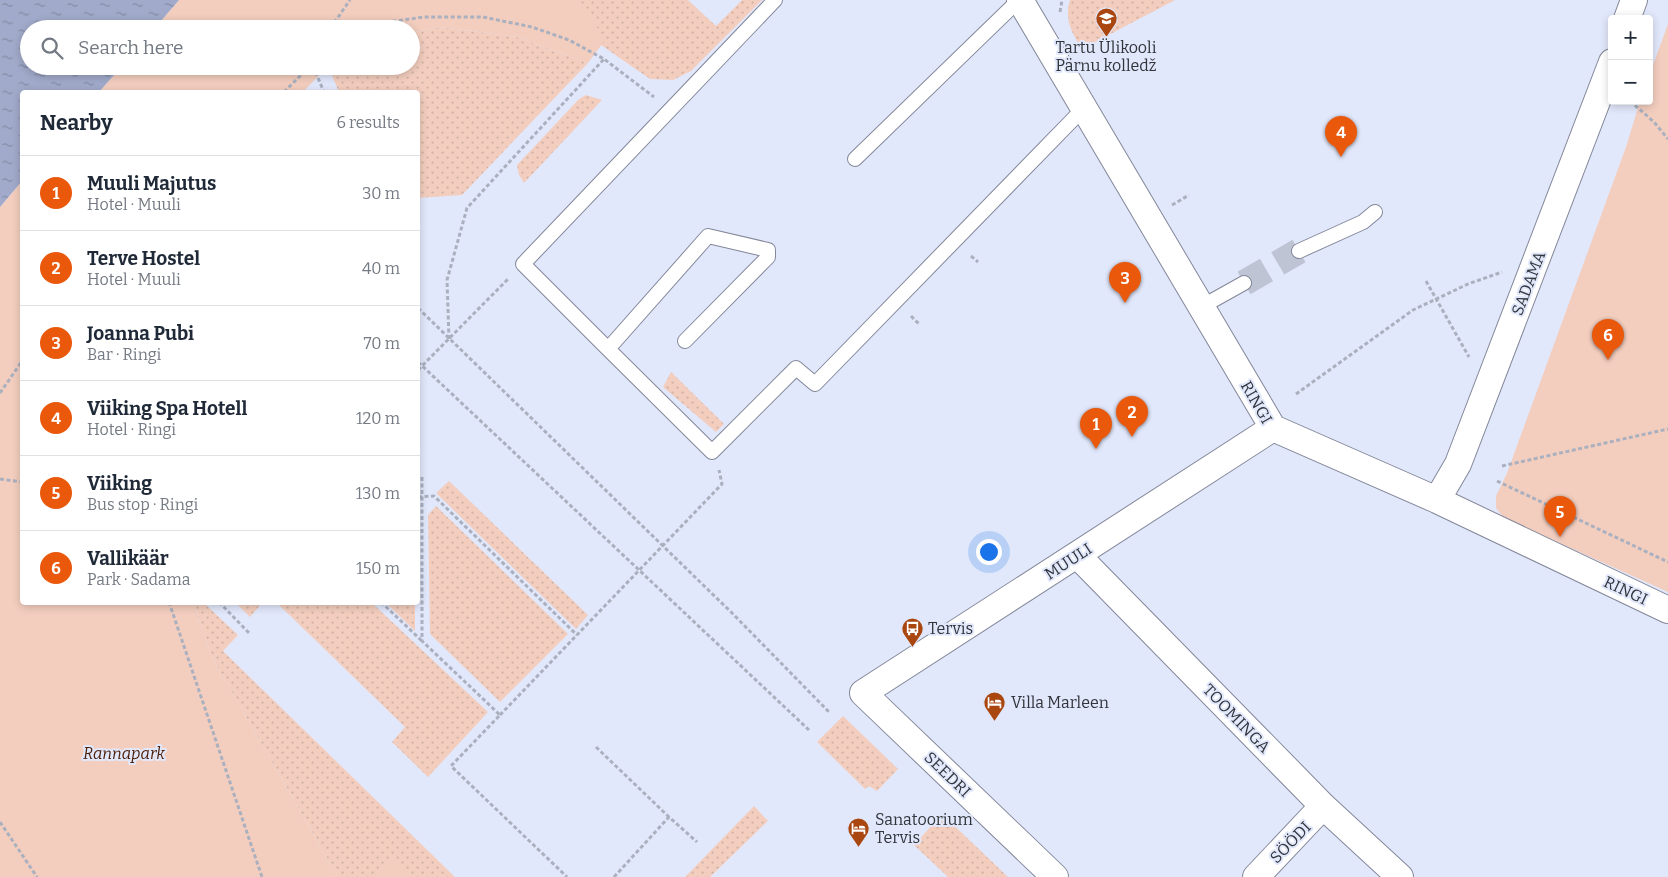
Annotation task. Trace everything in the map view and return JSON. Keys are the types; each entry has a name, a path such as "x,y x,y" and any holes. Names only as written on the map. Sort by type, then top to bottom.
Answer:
{"street":[{"name":"RINGI","path":"1019,0 1273,428 1437,500 1668,610"},
{"path":"1628,15 1634,0"},
{"name":"SADAMA","path":"1437,500 1458,464 1608,72"},
{"name":"MUULI","path":"863,693 1273,428"},
{"name":"TOOMINGA","path":"1077,555 1323,806 1400,877"},
{"name":"SEEDRI","path":"863,693 1055,877"},
{"name":"SÖÖDI","path":"1256,877 1323,806"}],"lane":[{"path":"775,0 523,264 712,452 796,368 815,384 1084,108"},
{"path":"855,159 1019,0"},
{"path":"1299,251 1363,222 1375,212"},
{"path":"608,349 708,236 768,250 768,257 685,341"},
{"path":"1201,307 1244,283"}],"path":[{"path":"336,20 350,0"},
{"path":"406,20 424,18 483,18 532,27 569,40 604,59 670,110"},
{"path":"448,339 448,280 467,208 604,59"},
{"path":"286,90 302,75"},
{"path":"316,75 323,90"},
{"path":"1635,105 1654,122 1668,139"},
{"path":"1172,206 1189,195"},
{"path":"420,366 523,264"},
{"path":"1296,394 1413,310 1468,284 1502,272"},
{"path":"1426,281 1469,357"},
{"path":"420,310 732,613 829,712"},
{"path":"0,393 20,364"},
{"path":"420,368 809,730"},
{"path":"1502,466 1668,429"},
{"path":"567,877 451,766 722,484 714,450"},
{"path":"422,477 420,496 422,641"},
{"path":"0,479 20,482"},
{"path":"1497,481 1668,562"},
{"path":"420,496 434,496 577,636"},
{"path":"170,605 262,877"},
{"path":"222,605 249,633"},
{"path":"384,605 500,715"},
{"path":"596,747 697,842"},
{"path":"614,877 669,817"},
{"path":"0,822 37,877"}],"green space":[{"path":"179,0 580,0 605,40 588,63 517,37 441,27 420,31 420,20 162,20"},
{"path":"576,0 688,0 716,26 742,0 762,0 691,71 673,80 650,79 601,45"},
{"name":"Tartu Ülikooli Pärnu kolledž","path":"1070,0 1175,0 1082,49 1070,26 1068,7"},
{"path":"1668,24 1668,592 1504,518 1496,508 1496,496 1507,473 1626,147 1639,105 1653,105 1653,65"},
{"path":"441,27 517,37 588,63 462,195 420,198 420,90 338,90 332,75 420,75 420,31"},
{"path":"114,75 319,75 305,90 101,90"},
{"path":"586,95 602,100 524,183 519,175 517,165 579,99"},
{"name":"Rannapark","path":"20,183 20,605 194,605 213,659 338,877 0,877 0,207"},
{"path":"671,372 724,424 716,432 663,387"},
{"path":"449,481 588,615 576,629 436,493"},
{"path":"436,506 568,634 500,702 430,634 428,515"},
{"path":"194,605 206,605 238,635 223,651 455,877 338,877 213,659"},
{"path":"238,605 260,605 250,617"},
{"path":"279,605 374,605 488,712 428,777 392,742 405,727"},
{"path":"388,605 415,605 415,631"},
{"path":"843,716 898,769 877,791 869,786 865,789 817,742"},
{"path":"754,806 768,821 710,877 685,877"},
{"path":"942,814 1008,877 948,877 914,845"},
{"path":"393,857 413,877 372,877"}],"water":[{"path":"0,0 179,0 162,20 20,20 20,75 114,75 101,90 20,90 20,183 0,207"}],"tunnel":[{"path":"1244,283 1299,251"}],"place":[{"name":"Tartu Ülikooli Pärnu kolledž","path":"1106,37"},
{"name":"Viiking Spa Hotell","path":"1341,157"},
{"name":"Joanna Pubi","path":"1125,303"},
{"name":"Vallikäär","path":"1608,360"},
{"name":"Terve Hostel","path":"1132,437"},
{"name":"Muuli Majutus","path":"1096,449"},
{"name":"Viiking","path":"1560,537"},
{"name":"Tervis","path":"912,647"},
{"name":"Villa Marleen","path":"995,721"},
{"name":"Sanatoorium Tervis","path":"859,847"}]}
